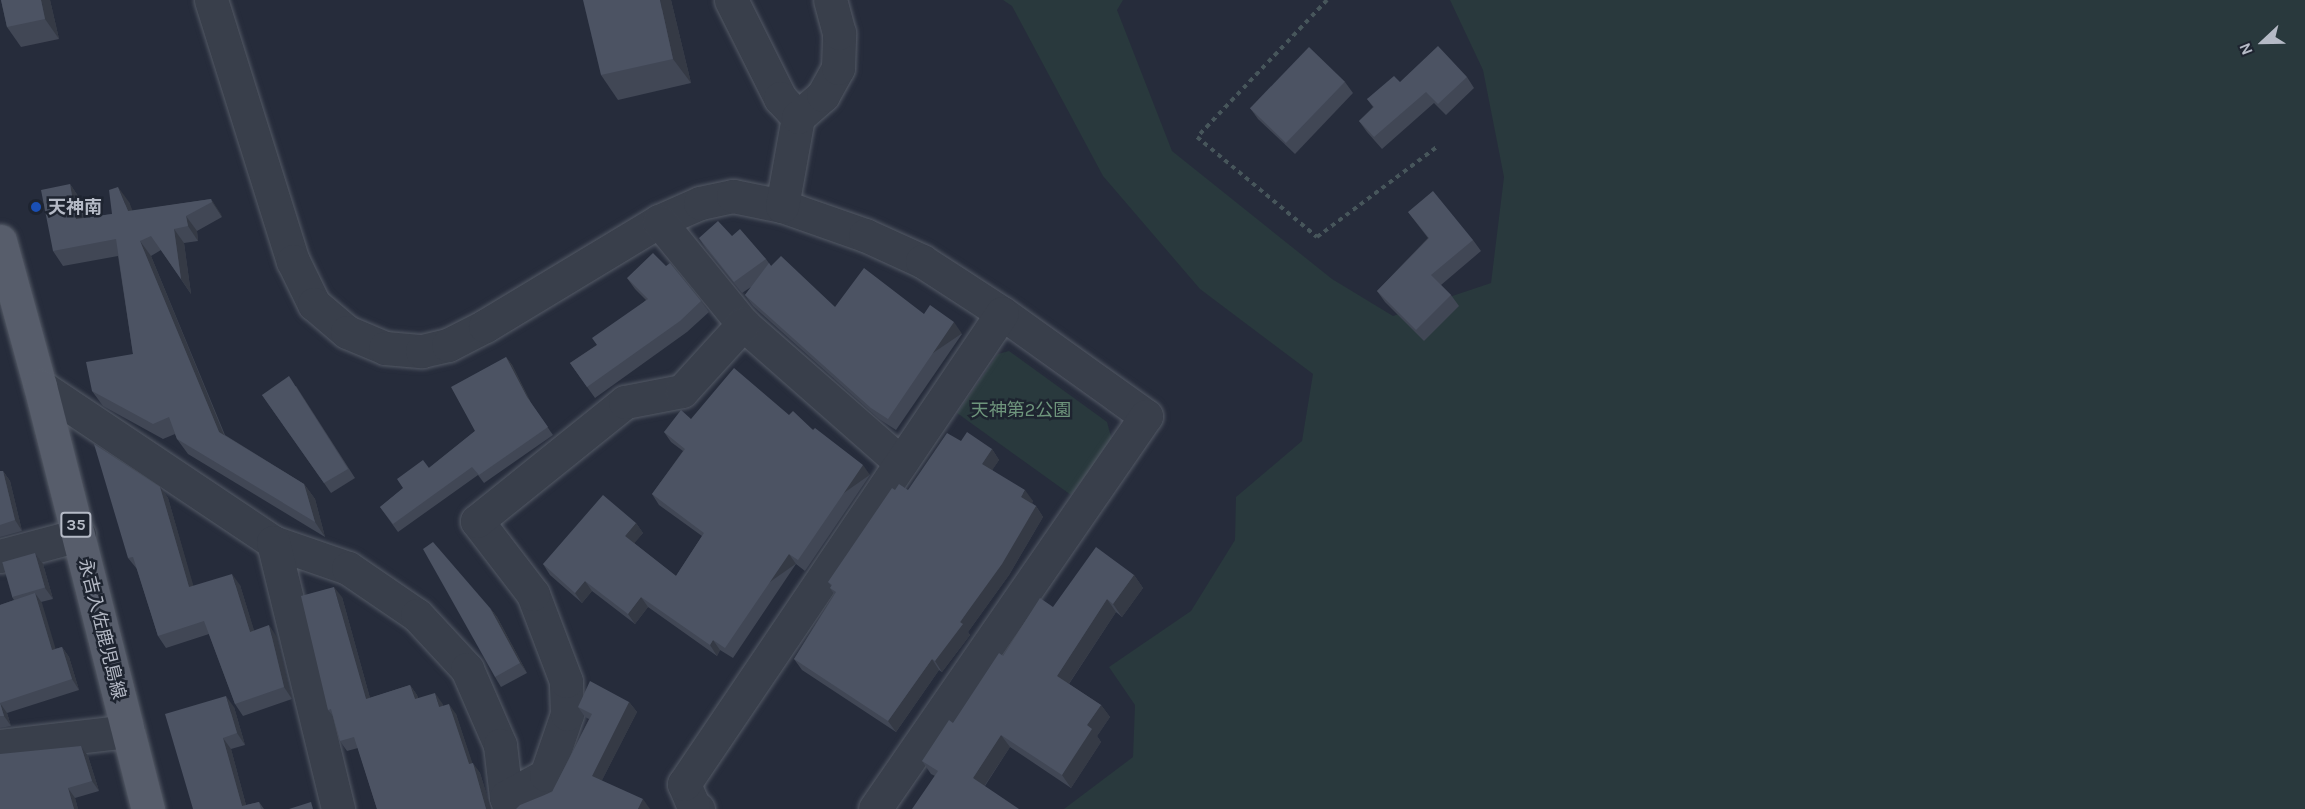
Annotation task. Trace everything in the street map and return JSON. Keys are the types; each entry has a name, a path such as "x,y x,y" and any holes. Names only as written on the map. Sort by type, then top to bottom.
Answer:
{"main road":[{"name":"永吉入佐鹿児島線","path":"2,258 40,386 148,809"}],"street":[{"path":"211,0 293,261 314,304 347,332 385,348 422,351 448,345 484,326 659,221 700,203 733,196 782,206 866,235 922,261 1002,314 1146,416 875,809"},
{"path":"731,0 780,98 798,117"},
{"path":"782,206 798,117 823,94 838,68 839,33 830,0"},
{"path":"659,221 743,324 901,463"},
{"path":"698,809 693,805 684,784 1002,314"},
{"path":"40,386 273,542 348,568 417,615 467,669 500,745 508,803 546,775 567,714 566,681 533,594 477,521 625,402 682,391 743,324"},
{"path":"0,556 79,535"},
{"path":"273,542 338,809"},
{"path":"0,747 128,731"}],"path":[{"path":"1327,0 1197,137 1317,237 1437,147"}],"green space":[{"path":"1003,0 1123,0 1117,10 1172,151 1332,279 1393,316 1491,283 1504,177 1483,70 1450,0 2305,0 2305,809 1064,809 1133,757 1135,705 1109,667 1191,611 1235,540 1236,497 1302,441 1313,374 1200,289 1103,176 1012,6"},
{"name":"天神第2公園","path":"1009,351 1107,422 1112,440 1071,495 957,413 998,354"}],"building":[{"path":"1,0 41,0 45,19 7,27"},
{"path":"583,0 660,0 673,59 601,75"},
{"path":"1438,46 1467,77 1438,104 1426,92 1374,137 1359,121 1374,107 1367,99 1394,76 1400,82"},
{"path":"1309,47 1345,82 1286,143 1250,108"},
{"path":"70,184 76,219 112,214 109,190 118,187 128,211 211,199 212,202 186,216 188,226 174,229 181,279 151,236 140,241 219,432 304,484 315,522 177,439 169,417 153,424 92,391 86,362 133,354 116,239 53,251 41,190"},
{"path":"1433,191 1473,240 1431,275 1451,295 1416,330 1377,291 1429,238 1408,212"},
{"path":"718,221 732,236 740,229 766,259 734,282 699,238"},
{"path":"653,253 666,266 670,263 701,301 680,321 587,387 570,363 597,345 592,338 648,299 627,278"},
{"path":"781,256 835,307 864,268 924,314 930,305 954,322 888,419 871,408 745,295 769,263 771,266"},
{"path":"506,357 527,397 548,427 479,475 472,467 393,524 380,507 403,488 397,479 423,460 429,468 475,431 451,387"},
{"path":"734,368 789,415 793,411 813,430 815,428 863,465 798,560 789,554 725,648 713,640 710,645 641,597 628,614 585,581 575,593 543,564 603,495 636,523 625,536 676,576 704,533 652,494 685,449 664,432 681,410 691,419"},
{"path":"289,376 348,469 324,483 262,395"},
{"path":"967,432 992,449 982,464 1025,490 1021,497 1036,506 1002,564 960,622 963,624 935,661 932,659 888,721 794,659 836,592 830,588 832,585 828,582 892,488 895,490 899,484 908,490 947,433 961,441"},
{"path":"94,444 160,487 189,587 232,574 250,632 269,625 284,687 235,704 204,621 158,636 133,557 128,558"},
{"path":"0,471 3,471 15,520 0,525"},
{"path":"433,542 490,608 520,663 495,677 423,549"},
{"path":"1096,547 1134,575 1113,604 1107,599 1057,676 1101,705 1087,725 1092,729 1062,775 1001,735 973,778 1019,809 912,809 938,771 922,761 949,720 953,723 999,653 1003,656 1040,598 1053,607"},
{"path":"35,553 45,588 12,597 2,562"},
{"path":"334,587 366,699 410,685 415,699 435,693 439,707 449,704 469,764 473,763 486,809 377,809 354,737 340,741 331,709 328,710 301,596"},
{"path":"35,593 52,650 62,647 72,679 0,703 0,605"},
{"path":"590,681 629,702 592,776 643,799 638,809 516,809 520,805 552,792 592,714 578,707"},
{"path":"226,696 237,733 223,738 242,806 259,802 261,809 193,809 165,714"},
{"path":"0,703 4,716 0,716"},
{"path":"81,746 92,781 68,788 74,809 0,809 0,754"},
{"path":"311,802 313,809 289,809"}],"place":[{"name":"天神南","path":"36,207"}]}
